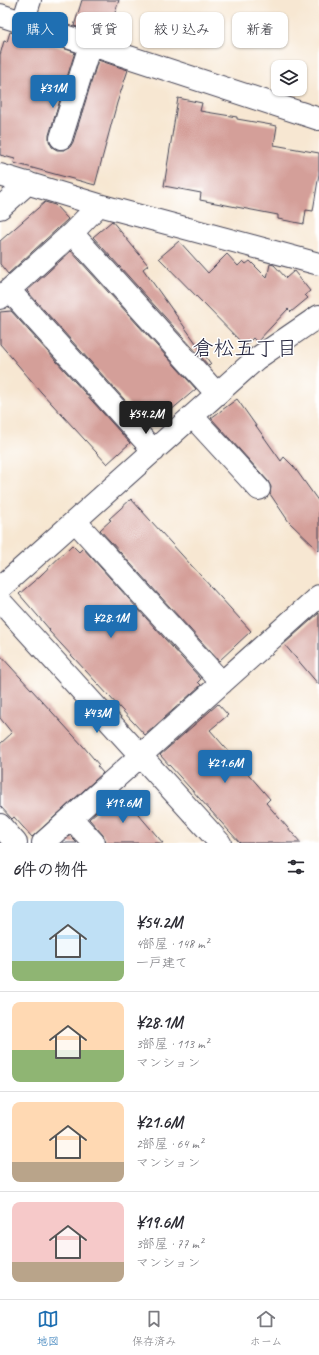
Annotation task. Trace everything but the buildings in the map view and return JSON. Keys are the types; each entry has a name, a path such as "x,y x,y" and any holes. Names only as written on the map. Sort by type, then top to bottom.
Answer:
{"street":[{"path":"26,12 30,0"},
{"path":"0,14 12,18"},
{"path":"61,138 89,48"},
{"path":"99,48 319,120"},
{"path":"0,175 99,205 319,264"},
{"path":"0,208 28,183"},
{"path":"99,205 72,233 5,294 154,451"},
{"path":"72,233 217,394"},
{"path":"0,588 256,359 319,316"},
{"path":"192,416 259,489"},
{"path":"76,521 222,683"},
{"path":"43,843 319,596"},
{"path":"0,601 220,843"},
{"path":"72,818 94,843"},
{"path":"0,825 16,843"}],"district":[{"name":"倉松五丁目","path":"245,348"}]}
